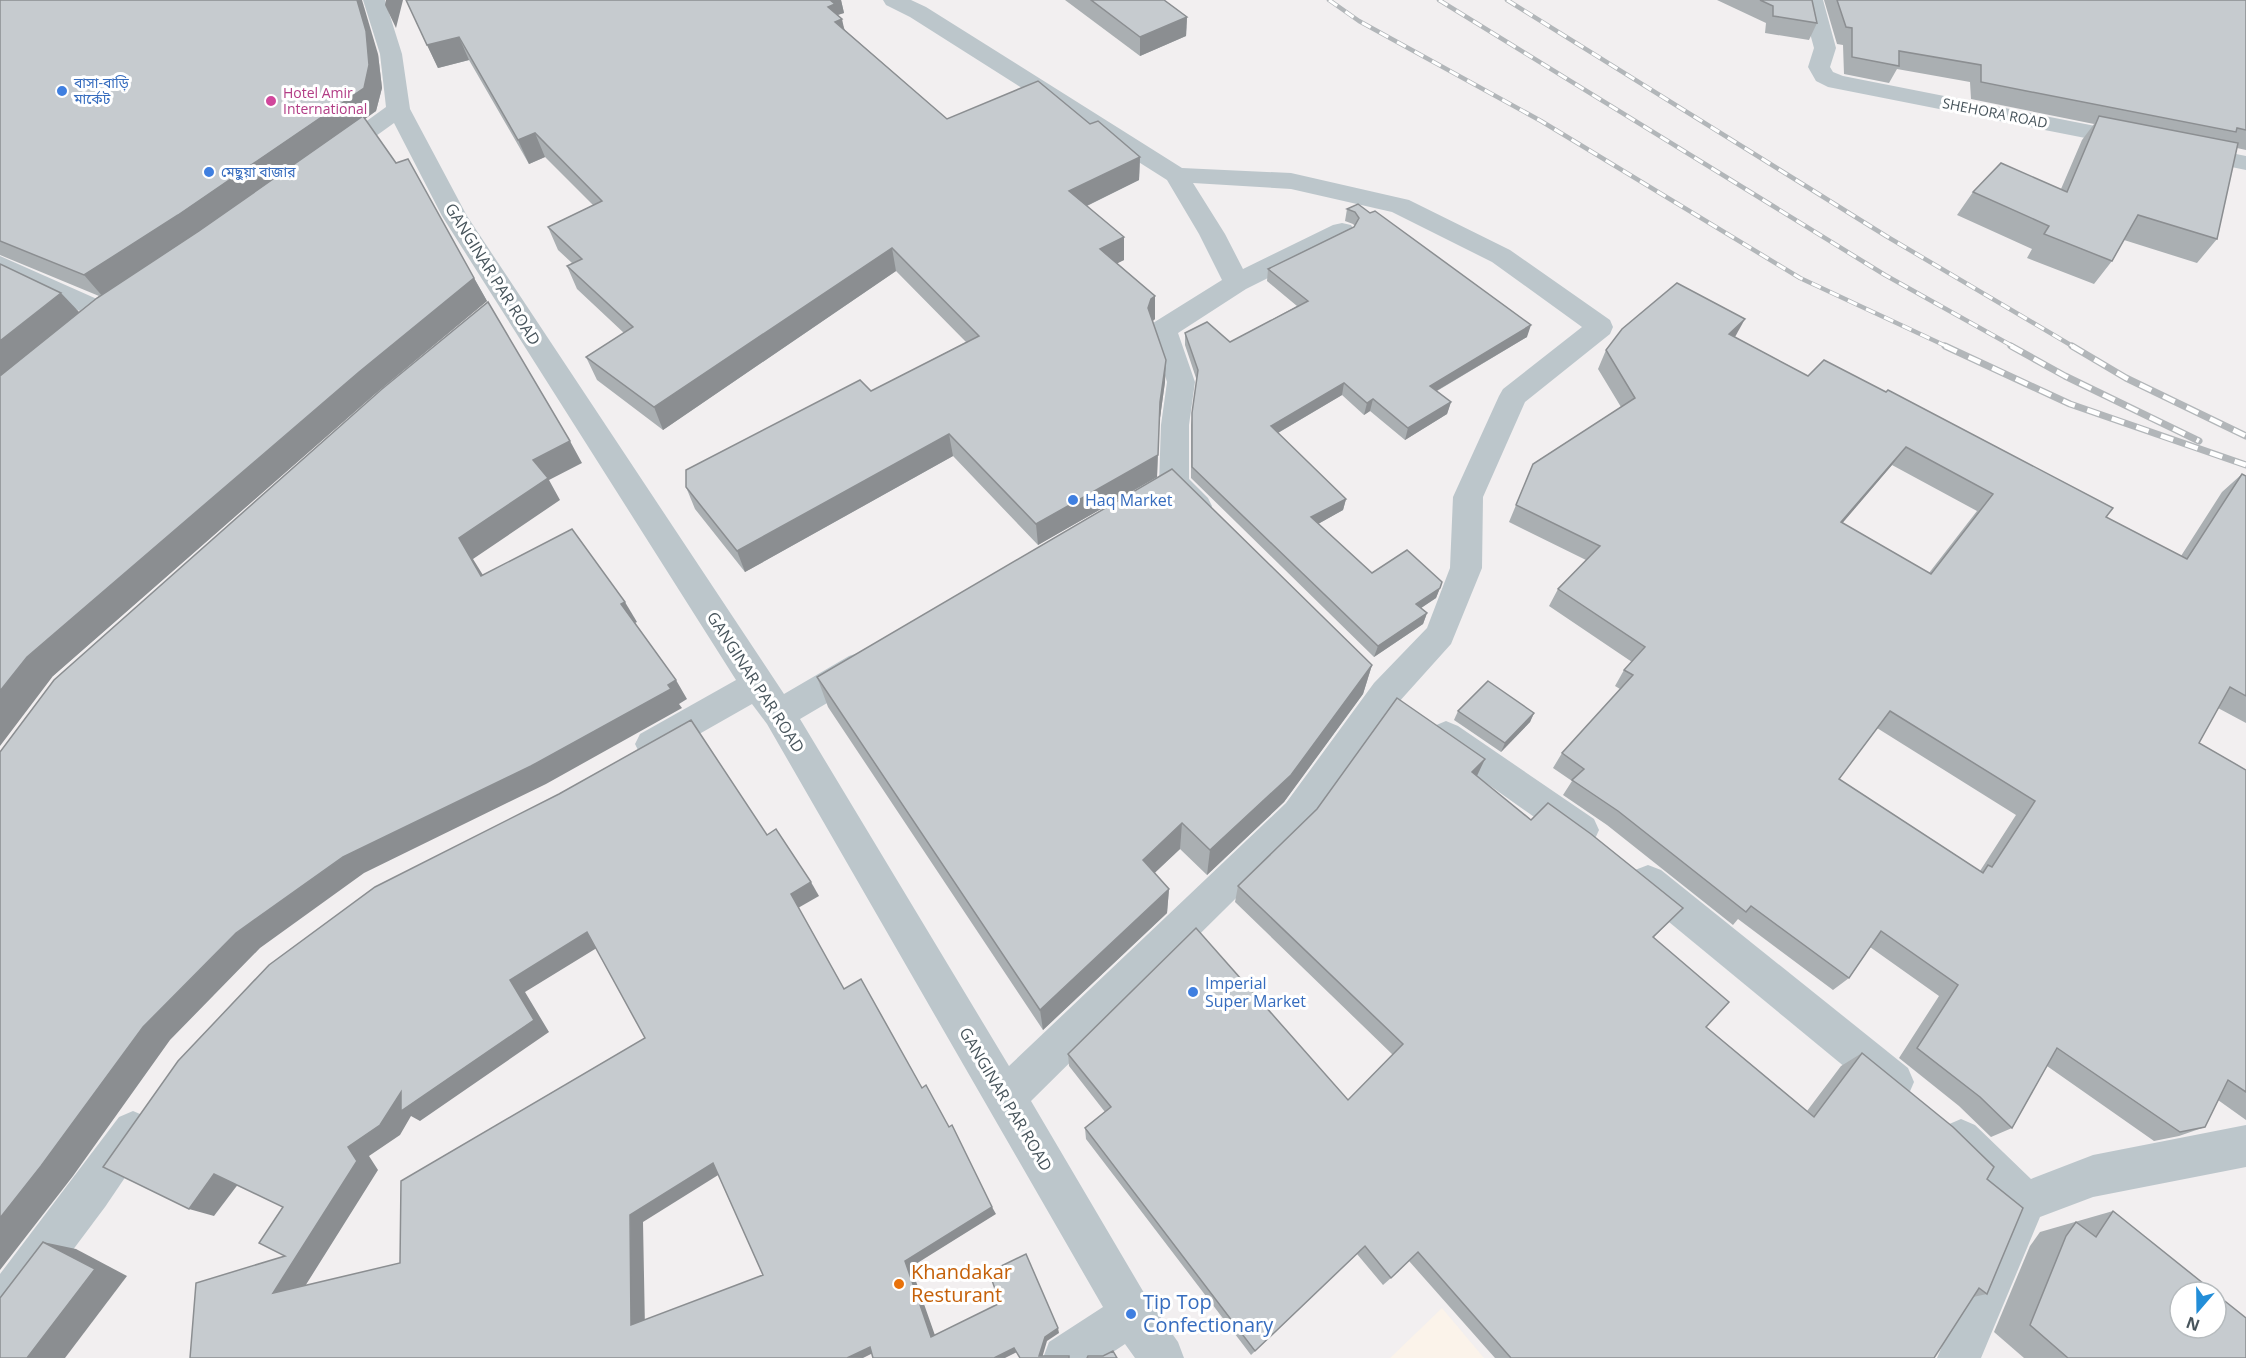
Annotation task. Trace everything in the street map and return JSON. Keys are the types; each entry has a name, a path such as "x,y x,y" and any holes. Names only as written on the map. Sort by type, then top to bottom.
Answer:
{"street":[{"name":"GANGINAR PAR ROAD","path":"374,0 391,54 398,110 455,216 500,307 779,714 1131,1314 1162,1358"},
{"path":"894,0 918,12 1176,175 1212,234 1237,283"},
{"name":"SHEHORA ROAD","path":"1812,0 1825,48 1819,67 1824,76 1836,82 2246,163"},
{"path":"321,164 398,110"},
{"path":"1005,1098 1298,814 1386,693 1440,635 1466,568 1468,497 1513,396 1600,327 1501,256 1400,206 1291,181 1176,175"},
{"path":"1221,528 1163,489 1181,381 1163,330 1237,283 1342,231"},
{"path":"0,264 106,314"},
{"path":"779,714 890,649"},
{"path":"1361,668 1386,693 1611,853 1925,1107 2025,1202"},
{"path":"622,762 757,685"},
{"path":"0,1310 90,1192 152,1104"},
{"path":"1959,1358 2025,1202 2092,1176 2246,1146"},
{"path":"1065,1358 1131,1314"}],"shaded area":[{"path":"1442,1308 1484,1358 1390,1358"}],"building":[{"path":"0,0 357,0 366,31 369,65 364,88 178,215 84,275 0,241"},
{"path":"406,0 830,0 835,4 828,7 842,19 835,22 947,119 1038,81 1090,124 1098,121 1140,157 1069,191 1124,237 1100,249 1155,296 1151,299 1148,308 1166,360 1160,402 1158,455 1036,524 949,434 737,551 686,487 686,470 860,380 871,391 979,336 892,248 654,407 586,357 633,327 567,266 582,259 548,227 602,201 535,133 518,140 459,37 427,45"},
{"path":"1091,0 1164,0 1187,17 1140,37"},
{"path":"1760,0 1812,0 1817,23 1773,16 1773,6"},
{"path":"1837,0 2246,0 2246,130 2237,128 2236,132 1981,82 1981,65 1899,51 1899,66 1852,57 1852,28 1846,27"},
{"path":"363,116 396,163 408,159 474,278 359,372 27,657 0,691 0,376 97,298 199,231"},
{"path":"2099,116 2238,143 2217,239 2138,215 2112,261 2044,234 2049,226 1973,192 2001,163 2067,192"},
{"path":"1358,204 1370,213 1375,211 1531,325 1430,386 1451,402 1408,428 1373,399 1367,403 1344,383 1271,426 1346,499 1311,517 1372,573 1407,550 1442,582 1440,588 1416,604 1427,613 1378,646 1192,467 1192,413 1198,370 1185,333 1207,322 1230,342 1308,301 1268,269 1354,227 1359,218 1355,212 1347,209"},
{"path":"0,264 61,293 0,341"},
{"path":"1677,283 1745,319 1729,334 1808,376 1824,360 1886,392 1888,390 2113,508 2106,517 2187,559 2242,474 2246,476 2246,696 2230,687 2199,743 2246,770 2246,1092 2228,1080 2205,1127 2180,1132 2057,1048 2012,1128 1980,1097 1917,1048 1958,985 1881,931 1849,978 1751,906 1746,912 1618,811 1572,780 1584,769 1562,753 1633,675 1624,670 1645,647 1558,589 1600,546 1516,505 1533,464 1635,398 1606,350 1622,329","holes":["1906,447 1993,494 1931,574 1841,522","1890,711 2035,801 1992,867 1988,865 1983,873 1839,779"]},
{"path":"488,302 570,441 533,460 548,478 459,538 481,576 572,529 625,602 621,604 676,680 668,685 671,689 531,766 343,857 236,933 143,1027 0,1218 0,752 54,680 382,389"},
{"path":"1172,469 1372,665 1291,775 1210,850 1182,823 1143,860 1169,889 1040,1010 817,677"},
{"path":"1488,681 1534,713 1505,743 1458,711"},
{"path":"1397,698 1485,759 1472,772 1531,820 1548,803 1591,834 1683,908 1653,937 1729,1002 1706,1027 1814,1117 1862,1053 1953,1127 1994,1167 1987,1179 2023,1208 1987,1294 1979,1288 1934,1358 1511,1358 1418,1252 1391,1278 1365,1246 1255,1351 1085,1128 1111,1107 1068,1054 1196,928 1348,1100 1403,1044 1238,886 1317,809"},
{"path":"691,720 767,835 776,829 811,882 791,894 844,989 861,979 922,1088 926,1085 949,1127 952,1125 992,1207 905,1261 931,1337 1000,1303 989,1272 1026,1254 1058,1328 1045,1337 1039,1356 1069,1356 1069,1358 1020,1358 1014,1348 994,1358 873,1358 870,1347 847,1358 190,1358 196,1283 285,1256 259,1243 283,1207 214,1174 189,1209 103,1167 178,1061 269,965 375,887 559,794","holes":["587,932 645,1038 401,1181 400,1263 273,1293 357,1161 348,1147 380,1125 401,1092 401,1111 534,1020 510,980","713,1163 763,1275 631,1325 630,1215"]},
{"path":"2113,1211 2199,1280 2168,1280 2168,1340 2228,1340 2228,1304 2246,1318 2246,1358 2068,1358 2030,1325 2066,1236 2076,1222 2096,1237"},
{"path":"43,1242 95,1269 27,1358 0,1358 0,1298"},
{"path":"1113,1351 1117,1358 1087,1358 1088,1356 1103,1356"}],"railway":[{"path":"1329,0 1359,21 1541,121 1800,278 1948,347"},
{"path":"1439,0 1885,275 2014,347"},
{"path":"1507,0 1886,236 2074,347"},
{"path":"1945,346 2070,404 2246,465"},
{"path":"2011,346 2065,376 2199,441"},
{"path":"2072,346 2126,378 2246,436"}],"place":[{"name":"বাসা-বাড়ি মার্কেট","path":"62,91"},
{"name":"Hotel Amir International","path":"271,101"},
{"name":"মেছুয়া বাজার","path":"209,172"},
{"name":"Haq Market","path":"1073,500"},
{"name":"Imperial Super Market","path":"1193,992"},
{"name":"Khandakar Resturant","path":"899,1284"},
{"name":"Tip Top Confectionary","path":"1131,1314"}]}
